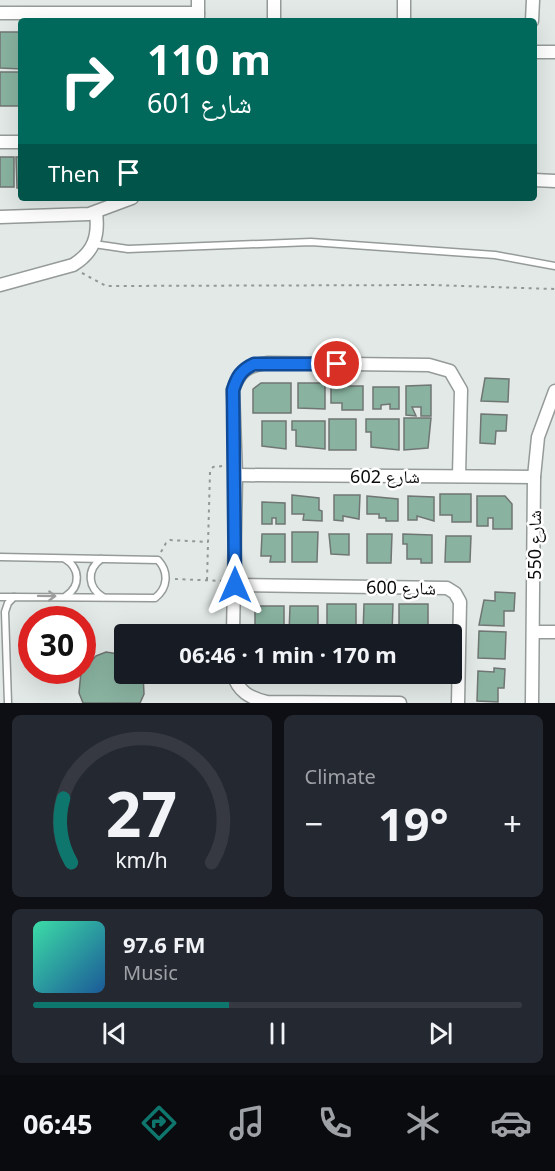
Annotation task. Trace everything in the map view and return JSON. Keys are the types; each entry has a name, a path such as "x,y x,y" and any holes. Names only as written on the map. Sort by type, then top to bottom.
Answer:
{"street":[{"path":"274,0 274,18"},
{"path":"404,0 404,18"},
{"path":"532,0 532,18"},
{"path":"0,13 112,17 198,11"},
{"path":"537,52 555,52"},
{"path":"0,142 18,142"},
{"path":"537,180 555,181"},
{"path":"0,217 70,216 96,213 125,201"},
{"path":"0,285 73,265 82,260 94,244 96,213"},
{"path":"233,624 236,471 233,390 237,377 245,368 268,363 429,365 450,371 461,390 459,476"},
{"name":"شارع 550","path":"532,703 534,477 538,437 555,391"},
{"name":"شارع 602","path":"236,471 534,477"},
{"name":"شارع 600","path":"235,583 447,588 455,593 460,602 458,703"},
{"path":"534,632 555,632"},
{"path":"238,684 242,691 253,699 267,702 400,703"}],"lane":[{"path":"94,244 128,249 311,242 495,255 555,266"},
{"path":"0,557 158,560 164,568 166,579 163,590 156,598 0,597"},
{"path":"64,558 72,564 77,579 74,590 65,596"},
{"path":"101,559 93,567 90,579 94,590 104,597"},
{"path":"8,703 5,612 8,603 14,597"}],"path":[{"path":"73,265 88,278 106,286 433,285 555,289"},
{"path":"207,580 210,472 218,466 236,471"},
{"path":"158,560 166,543 170,540 208,542"},
{"path":"166,579 235,583"}],"building":[{"path":"0,32 18,32 18,69 0,68"},
{"path":"0,72 18,72 18,106 0,106"},
{"path":"0,157 14,157 14,187 0,187"},
{"path":"16,157 18,157 18,188"},
{"path":"485,378 509,379 508,402 481,401"},
{"path":"261,383 291,383 291,413 253,413 253,389"},
{"path":"298,383 325,383 325,409 298,408"},
{"path":"431,385 431,416 421,416 421,407 412,407 416,416 406,415 406,386"},
{"path":"331,386 363,386 363,410 342,410 342,403 331,403"},
{"path":"373,387 399,387 399,409 390,409 390,404 381,405 381,409 373,409"},
{"path":"481,414 507,415 506,431 496,431 495,444 480,443"},
{"path":"404,418 431,418 428,448 404,450"},
{"path":"329,419 356,419 356,450 329,450"},
{"path":"366,419 399,419 399,450 371,447 371,432 366,432"},
{"path":"262,421 286,421 286,449 262,446"},
{"path":"292,421 325,421 325,449 296,446 296,430 292,430"},
{"path":"440,494 471,494 471,522 452,522 452,515 440,515"},
{"path":"292,495 319,498 322,521 303,520 304,514 292,514"},
{"path":"334,495 360,495 359,519 343,516 343,521 334,520"},
{"path":"367,496 398,499 398,521 386,521 386,518 379,518 379,514 367,514"},
{"path":"408,496 434,497 434,521 417,516 417,520 408,520"},
{"path":"477,496 505,496 512,504 512,529 493,529 493,518 488,518 488,526 477,526"},
{"path":"262,502 285,503 285,524 276,524 276,518 272,518 272,524 262,524"},
{"path":"292,532 318,532 317,562 292,562"},
{"path":"262,534 285,534 285,562 270,562 271,556 261,556"},
{"path":"329,534 349,534 349,555 331,554"},
{"path":"367,534 392,534 391,563 367,563"},
{"path":"403,534 432,535 432,563 421,563 421,559 407,559 407,544 403,544"},
{"path":"446,536 471,536 470,562 445,562"},
{"path":"495,592 515,593 514,611 504,611 504,626 479,625 484,600 495,601"},
{"path":"327,604 356,604 356,624 327,624"},
{"path":"364,604 393,604 392,624 363,624"},
{"path":"399,604 428,604 428,624 399,624"},
{"path":"255,606 284,606 284,624 255,624"},
{"path":"290,606 318,606 318,624 289,624"},
{"path":"479,631 506,632 505,659 478,658"},
{"path":"106,652 114,653 114,684 144,684 144,694 140,703 83,703 79,693 80,684 96,684 96,656"},
{"path":"494,668 505,669 504,688 498,688 498,702 477,701 478,671 494,672"}],"route":[{"path":"235,585 236,475 233,390 237,377 245,368 254,364 337,364"}]}
